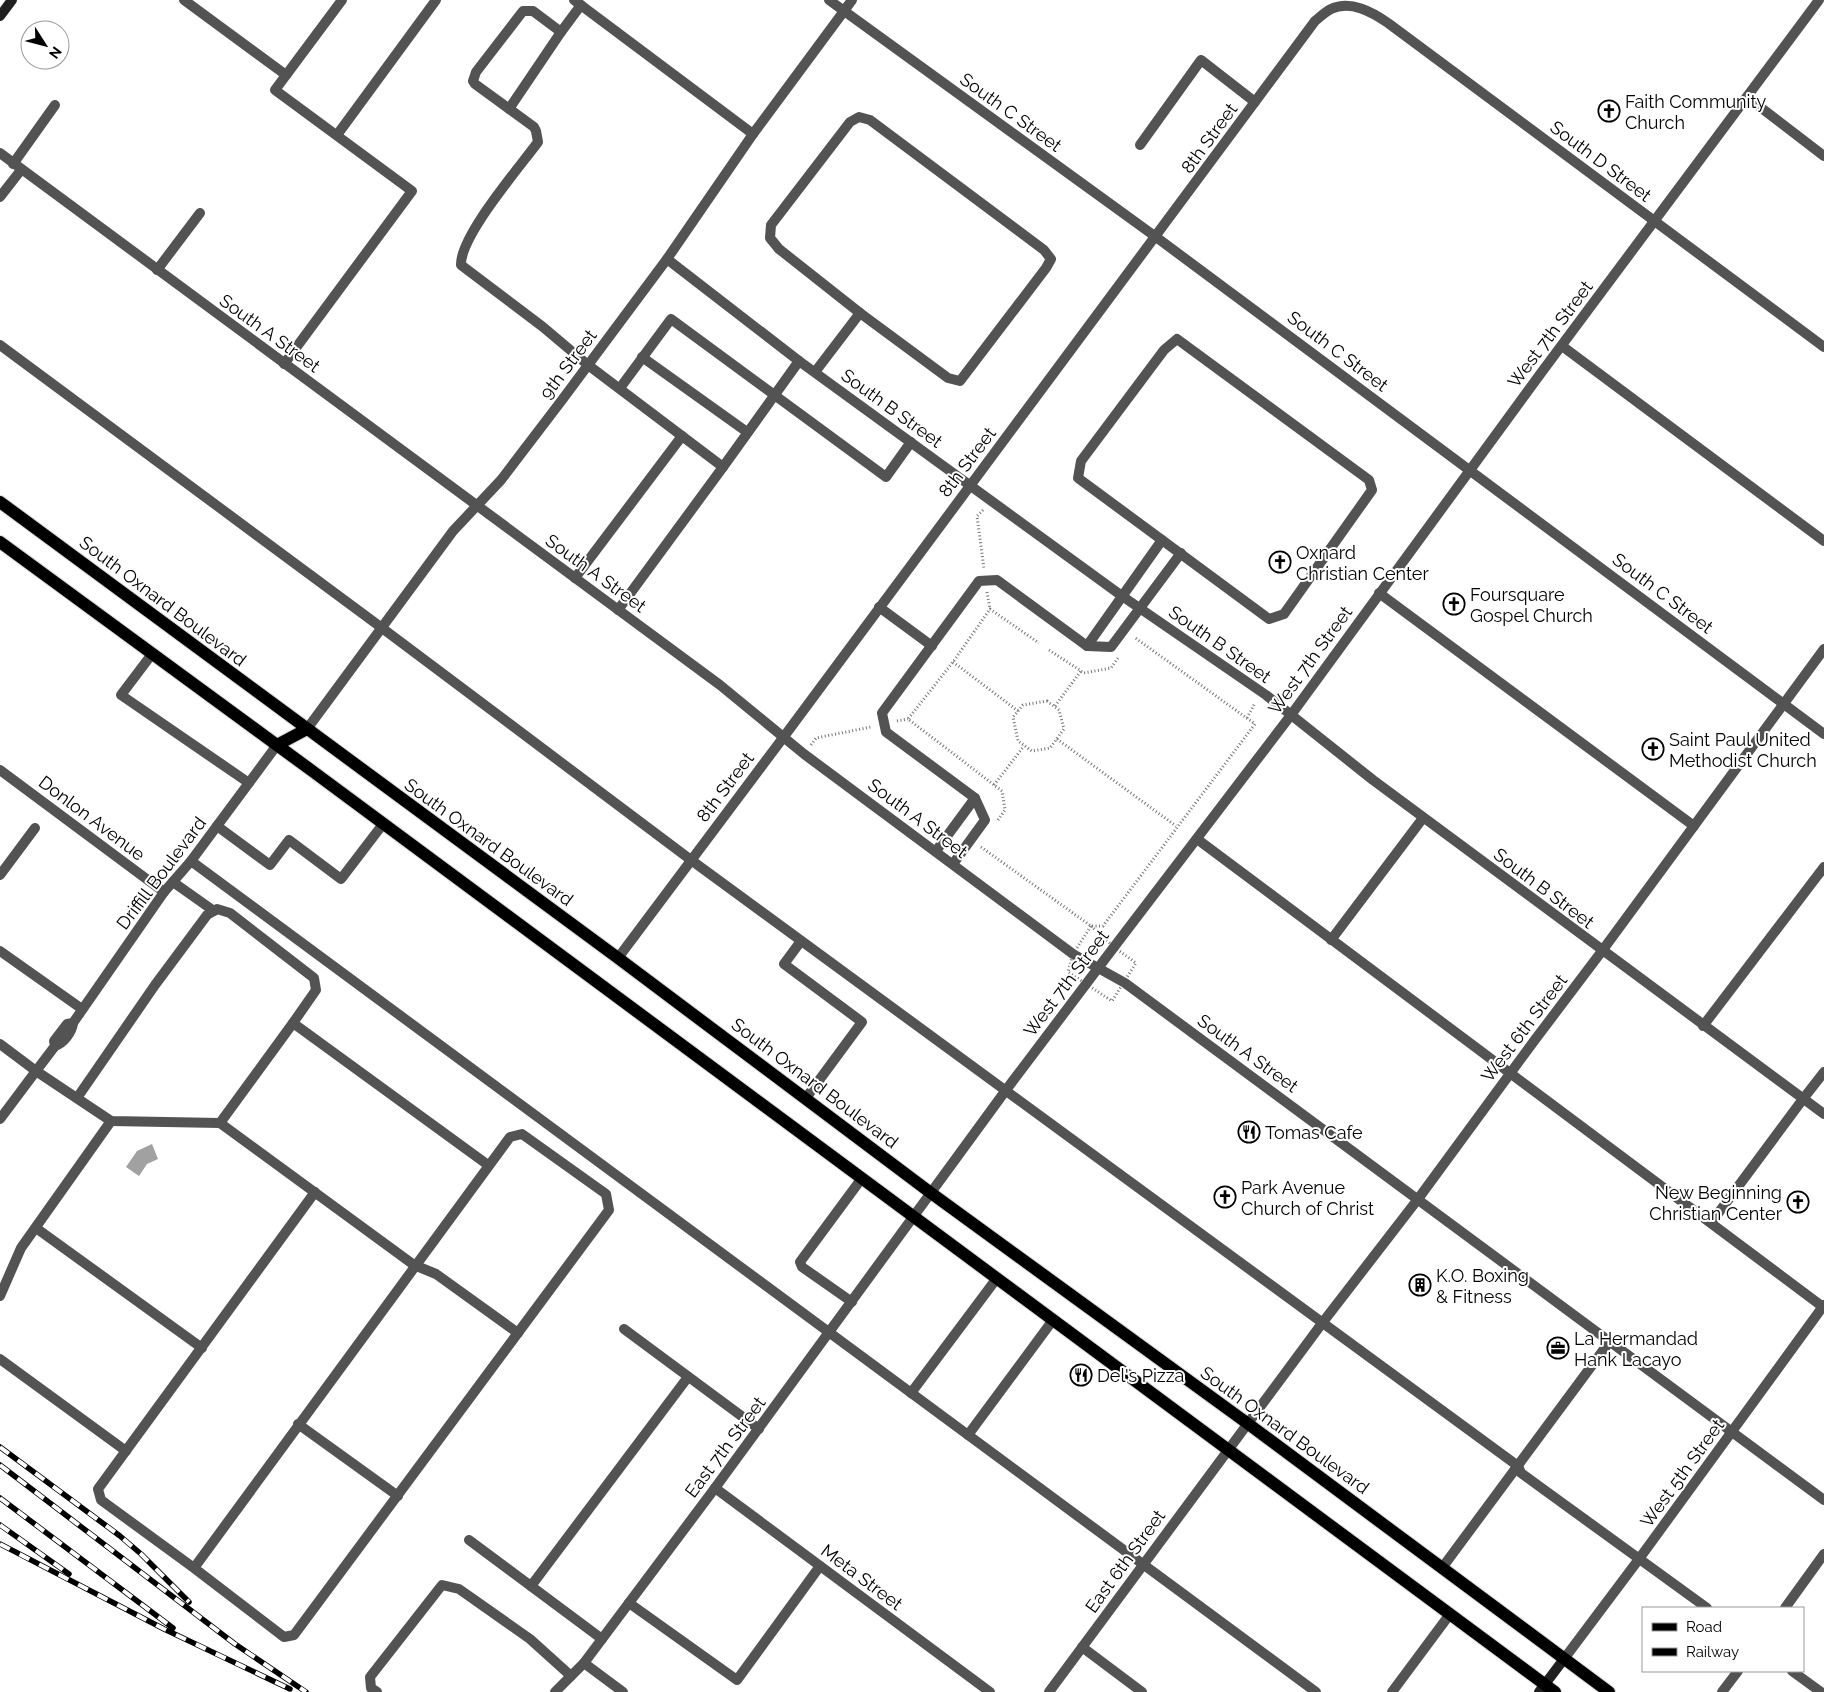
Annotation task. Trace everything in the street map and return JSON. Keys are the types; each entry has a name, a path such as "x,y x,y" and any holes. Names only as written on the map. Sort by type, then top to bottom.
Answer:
{"main road":[{"path":"0,16 12,0"},
{"name":"South Oxnard Boulevard","path":"0,502 1608,1692"},
{"path":"0,542 1450,1614 1546,1690 1564,1659"},
{"path":"277,745 307,729"}],"street":[{"path":"184,0 286,75"},
{"path":"284,364 412,191 275,90 342,0"},
{"path":"337,135 436,0"},
{"name":"South C Street","path":"829,0 1156,237 1824,734"},
{"name":"9th Street","path":"307,729 453,531 501,480 588,365 666,259 753,134 852,0"},
{"name":"West 7th Street","path":"914,1217 1006,1090 1291,715 1470,470 1819,0"},
{"path":"508,108 561,32 577,3 753,134"},
{"name":"8th Street","path":"618,958 1315,21 1341,3 1355,7"},
{"name":"South D Street","path":"1355,7 1369,11 1388,23 1824,347"},
{"path":"561,32 533,11 523,11 476,72 475,84 534,127 538,142 474,228 461,256 461,264 543,327 588,365 723,467"},
{"path":"1140,145 1201,60 1256,102"},
{"path":"1747,97 1824,156"},
{"path":"0,197 55,106"},
{"path":"859,117 870,120 1044,250 1051,260 960,381 948,378 860,313 779,249 770,238 771,225 850,122 859,117"},
{"name":"South A Street","path":"0,154 720,686 804,754 1073,954 1125,983 1824,1500"},
{"path":"157,270 200,213"},
{"name":"South B Street","path":"666,259 799,361 1122,596 1266,695 1423,818 1824,1114"},
{"path":"815,372 860,313"},
{"path":"620,388 671,319 886,477 911,442"},
{"path":"1177,339 1369,480 1372,490 1284,614 1269,619 1181,553 1078,478 1081,461 1164,350 1177,339"},
{"path":"0,345 691,860 1323,1322 1518,1466 1525,1476 1706,1607"},
{"path":"1562,346 1824,541"},
{"path":"642,358 747,432"},
{"path":"618,610 799,361"},
{"path":"575,578 682,436"},
{"path":"1086,646 1162,540"},
{"path":"953,864 985,820 976,798 886,732 882,713 979,582 997,580 1086,646 1111,647 1181,553"},
{"path":"1379,594 1694,826"},
{"path":"879,607 932,646"},
{"name":"West 6th Street","path":"1247,1423 1418,1199 1824,649"},
{"path":"152,654 121,695 249,783"},
{"name":"Driffill Boulevard","path":"0,1119 55,1046 54,1041 67,1024 72,1023 164,892 191,861 277,745"},
{"name":"Donlon Avenue","path":"0,770 164,892"},
{"path":"936,851 976,798"},
{"path":"1331,940 1423,818"},
{"path":"217,826 270,865 289,840 341,879 383,824"},
{"path":"0,875 35,828"},
{"path":"1197,839 1823,1306"},
{"path":"191,861 1316,1692"},
{"path":"1703,1026 1824,867"},
{"path":"173,882 214,911"},
{"path":"77,1098 207,915 217,909 230,913 314,978 316,990 220,1123"},
{"path":"801,940 784,964 862,1022 806,1098"},
{"path":"0,952 82,1009"},
{"path":"293,1023 488,1165"},
{"path":"0,1044 36,1071 112,1121 220,1123 414,1265 436,1274 518,1333"},
{"path":"1711,1223 1824,1072"},
{"path":"0,1296 21,1248 112,1121"},
{"path":"194,1568 414,1265 510,1137 522,1134 606,1194 609,1210 294,1635 284,1637 101,1500 98,1489 315,1192"},
{"path":"852,1302 802,1267 800,1262 862,1178"},
{"name":"East 7th Street","path":"555,1692 584,1663 629,1604 914,1217"},
{"path":"36,1228 202,1348"},
{"path":"911,1393 997,1278"},
{"name":"West 5th Street","path":"1564,1659 1823,1306"},
{"path":"968,1435 1053,1320"},
{"path":"624,1330 759,1429"},
{"path":"1442,1568 1610,1341"},
{"path":"0,1359 126,1451"},
{"path":"531,1586 688,1377"},
{"name":"East 6th Street","path":"1049,1692 1247,1423"},
{"path":"298,1424 398,1496"},
{"name":"Meta Street","path":"715,1488 990,1692"},
{"path":"469,1540 602,1638"},
{"path":"1786,1607 1824,1554"},
{"path":"629,1604 737,1680 820,1566"},
{"path":"377,1692 371,1688 370,1677 442,1585 459,1590 522,1634 570,1676"},
{"path":"1392,1692 1450,1614"},
{"path":"1082,1647 1142,1692"},
{"path":"584,1663 623,1692"},
{"path":"1722,1692 1737,1672"},
{"path":"1793,1672 1821,1692"}],"path":[{"path":"804,754 816,738 908,719 953,662 990,609 977,516 991,500"},
{"path":"990,609 1039,643"},
{"path":"985,839 980,846 1091,926 1102,926 1255,724 1133,636 1128,644"},
{"path":"1049,650 1084,673 1110,668 1122,652"},
{"path":"953,662 1018,711"},
{"path":"1055,706 1080,672"},
{"path":"1047,701 1060,710 1064,729 1050,748 1032,751 1018,741 1013,717 1018,711 1023,705 1047,701"},
{"path":"908,719 1002,791 1005,810 995,824"},
{"path":"1057,739 1176,826"},
{"path":"994,785 1024,746"}],"shaded area":[{"path":"152,1144 158,1159 147,1164 139,1176 126,1167 137,1151"}],"railway":[{"path":"0,1447 120,1536 141,1554 189,1602"},
{"path":"0,1465 235,1644 306,1692"},
{"path":"0,1498 173,1628"},
{"path":"0,1525 69,1574"},
{"path":"0,1544 164,1629 290,1689"}],"place":[{"name":"Faith Community Church","path":"1609,111"},
{"name":"Oxnard Christian Center","path":"1280,562"},
{"name":"Foursquare Gospel Church","path":"1454,604"},
{"name":"Saint Paul United Methodist Church","path":"1653,749"},
{"name":"Tomas Cafe","path":"1249,1132"},
{"name":"Park Avenue Church of Christ","path":"1225,1197"},
{"name":"New Beginning Christian Center","path":"1798,1202"},
{"name":"K.O. Boxing & Fitness","path":"1420,1285"},
{"name":"La Hermandad Hank Lacayo","path":"1558,1348"},
{"name":"Del's Pizza","path":"1081,1375"}]}
